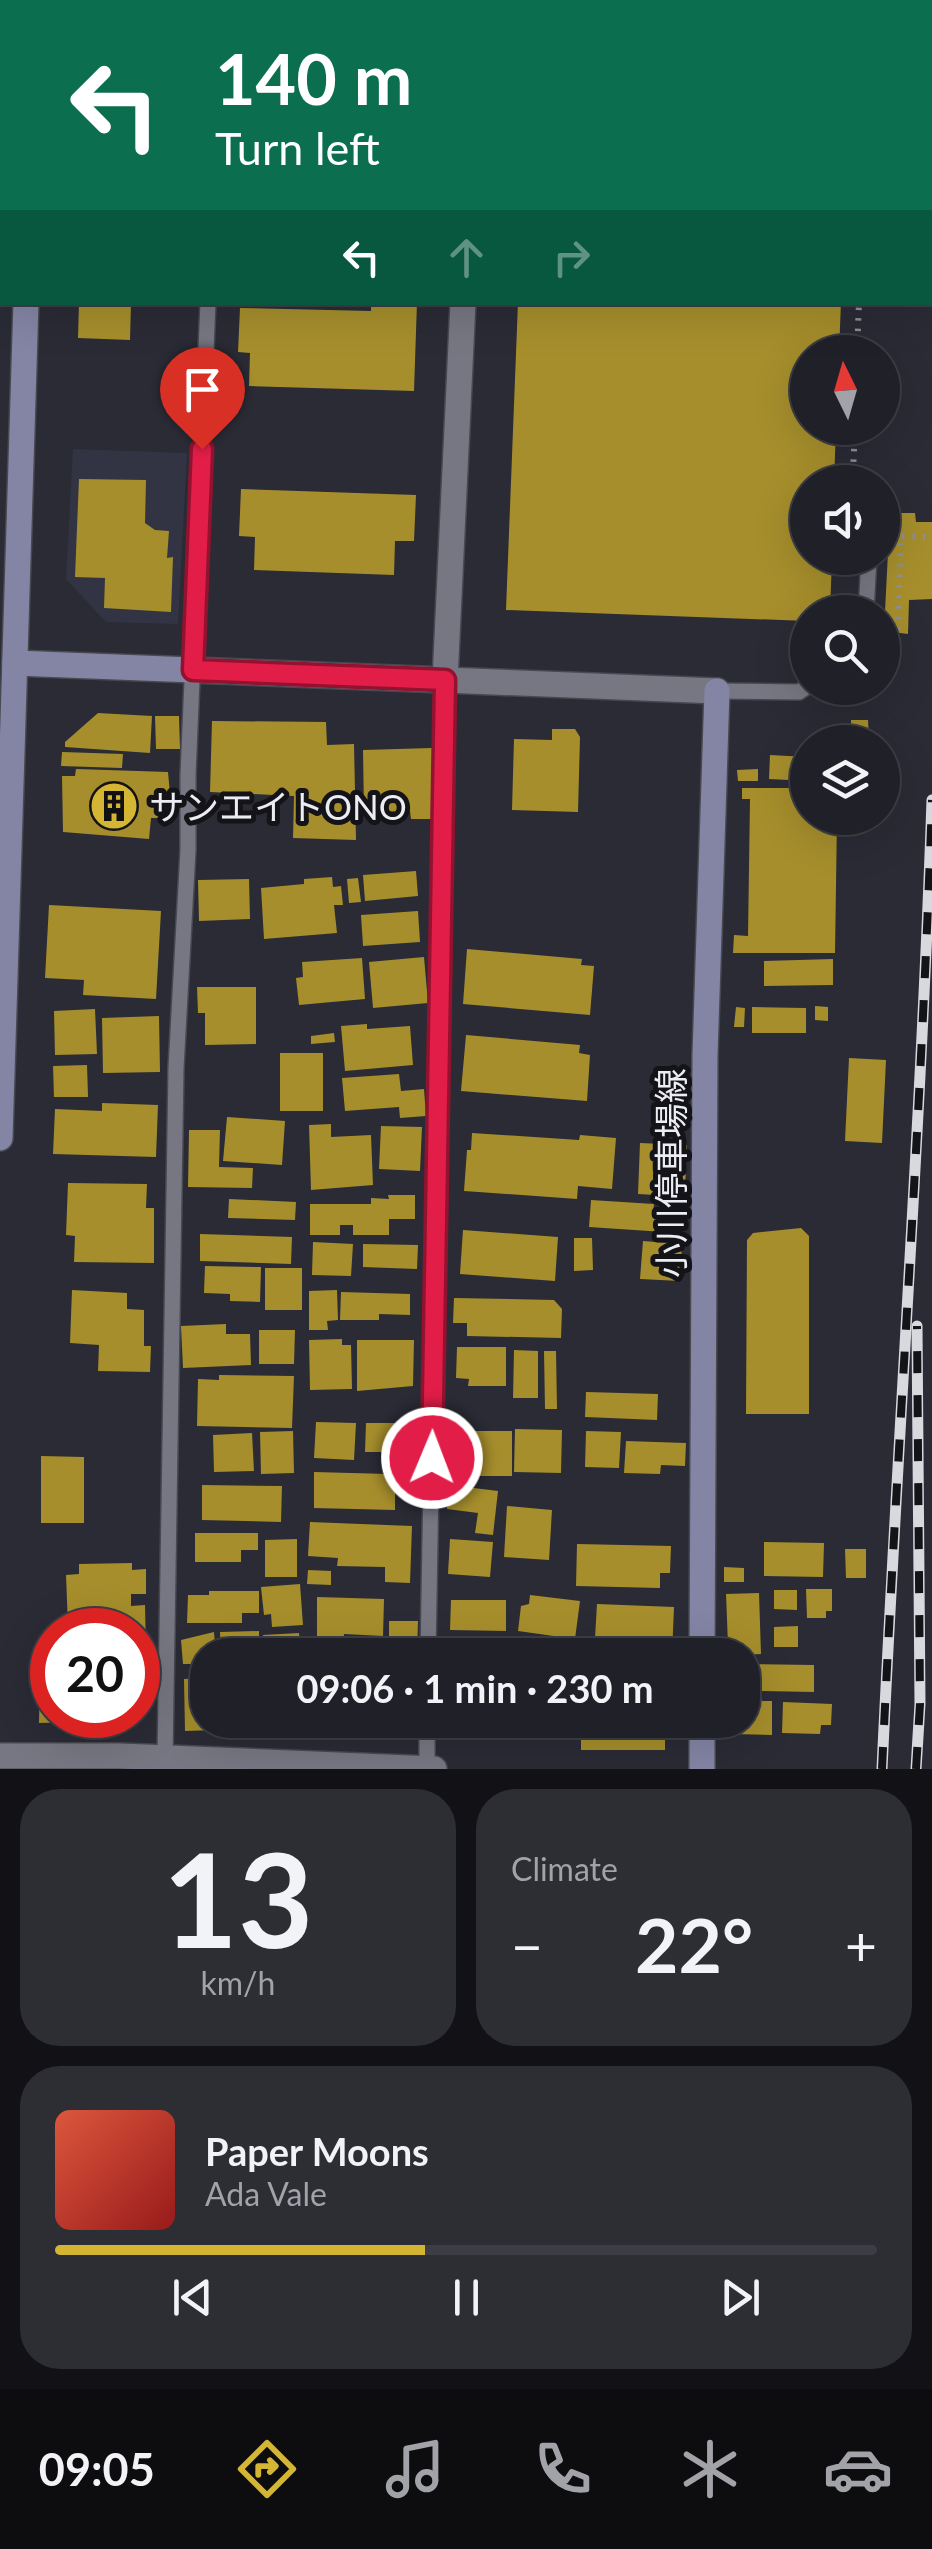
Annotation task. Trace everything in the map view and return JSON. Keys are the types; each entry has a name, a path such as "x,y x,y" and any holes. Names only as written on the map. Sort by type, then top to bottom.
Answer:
{"street":[{"path":"0,1138 7,714 26,305"},
{"path":"445,680 463,305"},
{"path":"10,666 717,691"},
{"name":"小川停車場線","path":"702,1638 705,1055 717,691"},
{"path":"702,1738 702,1769"},
{"path":"0,1756 429,1769"}],"lane":[{"path":"165,1758 176,1068 208,305"},
{"path":"428,1638 445,680"},
{"path":"717,691 790,692"},
{"path":"428,1738 429,1769"}],"path":[{"path":"858,335 859,305"},
{"path":"899,595 901,536 932,537"}],"shaded area":[{"path":"73,449 187,453 178,624 106,622 66,579"}],"building":[{"path":"79,305 131,305 130,340 78,338"},
{"path":"371,305 417,305 414,391 249,386 250,353 238,352 240,308 371,311"},
{"path":"518,305 841,305 840,335 790,335 790,445 835,445 835,465 790,465 790,575 831,575 831,595 790,595 790,620 506,610"},
{"path":"79,479 146,480 145,523 155,530 169,531 167,558 173,557 171,612 104,608 105,578 75,577"},
{"path":"241,489 416,495 414,541 395,541 394,575 254,570 255,537 239,536"},
{"path":"900,513 915,513 916,522 932,522 932,599 909,600 908,634 900,633 900,595 886,595 887,575 900,575"},
{"path":"98,713 152,716 150,753 65,747 65,742"},
{"path":"155,716 179,716 180,749 156,749"},
{"path":"851,720 868,720 868,725 851,725"},
{"path":"212,721 326,722 327,745 354,744 356,840 293,838 294,796 210,792"},
{"path":"552,729 575,729 580,737 578,812 512,810 514,739 552,740"},
{"path":"432,748 434,819 411,819 410,811 364,812 363,750"},
{"path":"62,752 123,754 122,768 61,766"},
{"path":"770,755 790,756 790,780 769,779"},
{"name":"サンエイトONO","path":"76,769 168,772 170,794 163,818 151,818 149,839 63,832 62,776 75,776"},
{"path":"758,769 758,781 738,781 737,770"},
{"path":"742,788 790,788 790,835 837,835 835,953 733,953 734,935 748,936 750,799 742,799"},
{"path":"416,871 418,896 365,901 363,875"},
{"path":"332,877 333,887 341,886 343,905 334,905 337,933 264,939 261,888"},
{"path":"358,878 361,902 349,903 347,879"},
{"path":"249,879 250,919 199,921 198,880"},
{"path":"49,905 161,911 156,999 83,995 84,980 45,978"},
{"path":"418,911 420,942 363,946 361,915"},
{"path":"467,949 582,959 581,965 594,966 590,1015 463,1004"},
{"path":"424,957 428,1003 373,1008 369,962"},
{"path":"362,958 365,999 299,1005 296,978 303,977 302,962"},
{"path":"833,959 833,985 764,986 764,961"},
{"path":"197,987 256,987 256,1044 205,1045 205,1013 198,1013"},
{"path":"815,1006 828,1007 828,1021 815,1020"},
{"path":"736,1007 745,1008 744,1027 734,1027"},
{"path":"752,1007 806,1008 806,1033 752,1033"},
{"path":"95,1009 97,1054 55,1055 54,1011"},
{"path":"159,1016 160,1072 103,1073 102,1018"},
{"path":"367,1024 367,1029 410,1026 413,1065 345,1071 341,1026"},
{"path":"334,1033 335,1042 311,1044 311,1036"},
{"path":"466,1035 580,1045 579,1053 590,1055 587,1101 461,1091"},
{"path":"280,1053 323,1053 323,1111 280,1111"},
{"path":"849,1058 886,1060 882,1143 845,1141"},
{"path":"87,1065 88,1097 54,1097 53,1066"},
{"path":"399,1074 401,1091 424,1089 426,1116 400,1118 399,1107 345,1111 342,1078"},
{"path":"102,1103 158,1105 156,1157 53,1154 55,1109 102,1111"},
{"path":"227,1117 285,1121 282,1165 223,1161"},
{"path":"331,1124 331,1137 371,1135 373,1185 311,1190 309,1125"},
{"path":"381,1126 422,1127 420,1171 379,1169"},
{"path":"189,1130 220,1130 219,1167 253,1168 252,1188 188,1187"},
{"path":"472,1133 579,1140 580,1135 616,1138 612,1189 578,1186 577,1199 464,1191"},
{"path":"640,1143 687,1145 685,1188 655,1187 655,1195 638,1194"},
{"path":"68,1183 147,1184 146,1208 154,1208 154,1263 74,1262 75,1236 66,1235"},
{"path":"388,1195 415,1195 415,1219 389,1219 389,1235 353,1235 353,1225 340,1225 340,1235 310,1235 310,1204 371,1204 371,1198 389,1199"},
{"path":"229,1199 296,1202 295,1220 228,1218"},
{"path":"591,1200 654,1204 653,1212 681,1213 679,1233 589,1227"},
{"path":"801,1228 809,1236 809,1414 746,1414 747,1240 753,1233"},
{"path":"463,1230 558,1237 555,1281 460,1274"},
{"path":"200,1234 292,1237 291,1264 200,1261"},
{"path":"574,1238 592,1238 593,1270 574,1271"},
{"path":"643,1241 682,1244 680,1281 640,1279"},
{"path":"313,1242 353,1244 351,1276 312,1275"},
{"path":"363,1244 418,1245 417,1269 363,1267"},
{"path":"205,1266 261,1267 260,1302 230,1301 230,1294 204,1293"},
{"path":"265,1268 302,1268 302,1310 265,1310"},
{"path":"72,1290 127,1293 127,1309 144,1310 144,1346 151,1346 150,1372 98,1371 99,1345 70,1343"},
{"path":"337,1290 338,1320 327,1321 328,1330 309,1330 309,1291"},
{"path":"341,1292 410,1294 410,1315 379,1314 379,1320 340,1320"},
{"path":"454,1298 554,1300 562,1309 561,1338 467,1336 467,1323 453,1323"},
{"path":"226,1324 226,1334 250,1334 251,1365 183,1368 181,1326"},
{"path":"259,1330 295,1330 294,1364 259,1364"},
{"path":"342,1339 342,1345 351,1345 352,1389 310,1390 309,1340"},
{"path":"357,1340 414,1340 413,1386 357,1391"},
{"path":"457,1347 506,1347 506,1386 468,1386 469,1379 456,1378"},
{"path":"514,1350 538,1351 538,1398 513,1398"},
{"path":"544,1351 556,1351 557,1409 545,1409"},
{"path":"219,1375 294,1376 292,1428 197,1426 198,1379 219,1380"},
{"path":"586,1392 658,1394 657,1420 585,1417"},
{"path":"316,1422 356,1423 354,1460 314,1458"},
{"path":"366,1423 408,1423 408,1452 365,1452"},
{"path":"515,1429 562,1430 561,1473 514,1472"},
{"path":"293,1431 294,1473 261,1474 260,1432"},
{"path":"468,1431 512,1431 512,1476 459,1476 459,1442 468,1438"},
{"path":"586,1431 621,1432 619,1468 585,1467"},
{"path":"252,1433 254,1471 214,1472 213,1435"},
{"path":"626,1441 686,1443 685,1466 661,1465 660,1474 624,1473"},
{"path":"41,1456 84,1457 84,1523 41,1523"},
{"path":"314,1472 388,1474 388,1483 395,1484 395,1510 314,1508"},
{"path":"202,1485 282,1486 281,1522 202,1520"},
{"path":"450,1485 498,1491 493,1535 475,1533 478,1513 447,1509"},
{"path":"507,1506 552,1510 549,1560 504,1557"},
{"path":"310,1522 412,1526 410,1583 385,1582 385,1567 337,1566 338,1558 308,1556"},
{"path":"195,1533 258,1533 258,1550 241,1550 241,1562 195,1562"},
{"path":"297,1539 297,1577 265,1577 265,1540"},
{"path":"450,1539 493,1542 490,1577 448,1574"},
{"path":"764,1542 824,1543 823,1577 764,1576"},
{"path":"577,1544 671,1546 670,1573 660,1573 660,1588 576,1586"},
{"path":"845,1549 866,1549 866,1578 846,1578"},
{"path":"132,1563 132,1570 146,1569 146,1594 131,1594 131,1606 145,1608 67,1608 66,1575 79,1574 79,1564"},
{"path":"724,1567 744,1568 744,1582 724,1582"},
{"path":"308,1570 331,1571 331,1585 307,1584"},
{"path":"300,1584 303,1625 272,1627 271,1614 264,1615 261,1587"},
{"path":"806,1589 832,1589 832,1611 826,1611 826,1618 807,1618"},
{"path":"774,1590 797,1590 797,1610 774,1609"},
{"path":"209,1591 259,1591 259,1613 242,1613 242,1623 187,1623 188,1595 209,1595"},
{"path":"759,1593 761,1654 760,1638 728,1638 726,1594"},
{"path":"530,1595 580,1601 575,1638 518,1631 521,1606 529,1604"},
{"path":"317,1597 384,1599 383,1636 344,1634 344,1638 317,1638"},
{"path":"451,1600 506,1600 506,1631 450,1630"},
{"path":"597,1604 674,1607 673,1638 595,1638"},
{"path":"389,1621 418,1621 418,1638 389,1638"},
{"path":"798,1626 798,1647 774,1647 774,1627"},
{"path":"259,1631 259,1638 220,1638 220,1632"},
{"path":"214,1632 215,1638 190,1638 190,1664 183,1664 181,1640"},
{"path":"299,1633 299,1638 263,1638 263,1635"},
{"path":"760,1664 814,1665 814,1692 762,1691 762,1701 772,1701 772,1735 760,1735"},
{"path":"184,1679 190,1679 190,1731 185,1731"},
{"path":"783,1702 832,1704 831,1725 821,1725 820,1734 782,1733"},
{"path":"581,1738 665,1738 665,1750 581,1750"}],"railway":[{"path":"882,1769 932,800"},
{"path":"916,1769 920,1704 917,1326"}],"place":[{"name":"サンエイトONO","path":"114,806"}],"route":[{"path":"202,449 193,670 445,680 432,1458"}]}
